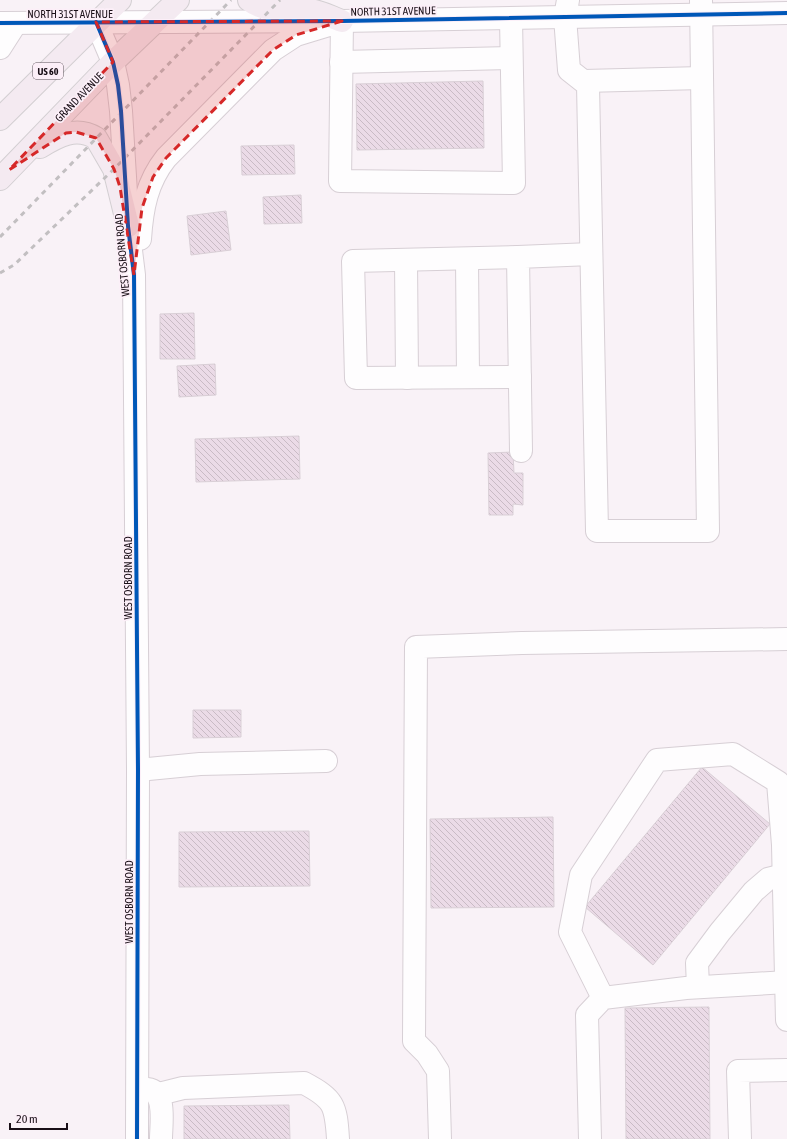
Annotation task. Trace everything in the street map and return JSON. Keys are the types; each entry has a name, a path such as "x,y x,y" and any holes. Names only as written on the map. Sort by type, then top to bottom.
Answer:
{"highway":[{"name":"US 60","path":"0,119 96,22 120,0"},
{"name":"GRAND AVENUE","path":"4,175 113,62 178,0"},
{"path":"249,0 259,6 270,9 311,10 342,21"},
{"path":"4,175 37,149 66,133 76,132 92,136 100,144 114,169 128,226"}],"street":[{"name":"NORTH 31ST AVENUE","path":"8,23 342,21 395,10 511,19 567,9 701,7 787,13"},
{"path":"567,9 569,70 584,80 588,85 597,531 708,531 701,7"},
{"path":"134,275 139,250 142,208 153,178 166,158 273,50 296,35 342,21 340,181 514,183 511,19"},
{"name":"WEST OSBORN ROAD","path":"96,22 113,62 122,111 128,226 134,275 138,770 138,1139"},
{"path":"0,48 8,23"},
{"path":"341,62 511,58"},
{"path":"584,80 702,78"},
{"path":"520,377 356,378 353,260 406,260 591,254"},
{"path":"518,257 521,451"},
{"path":"467,258 468,377"},
{"path":"406,260 407,378"},
{"path":"440,1139 438,1071 427,1054 414,1042 416,647 530,643 787,639"},
{"path":"603,998 570,932 581,875 657,760 733,754 778,782 784,875 787,1020"},
{"path":"138,770 200,764 326,761"},
{"path":"698,987 697,963 720,932 754,891 768,879 784,875"},
{"path":"590,1139 587,1015 603,998 698,987 787,982"},
{"path":"740,1139 738,1071 787,1070"},
{"path":"159,1094 184,1088 304,1084 320,1092 329,1100 337,1114 338,1139"},
{"path":"138,1087 153,1089 159,1094 161,1101 161,1139"}],"highlighted area":[{"path":"342,21 296,35 273,50 166,158 153,177 142,208 134,275 120,187 114,169 96,138 76,132 66,133 9,170 113,62 96,22"}],"building":[{"path":"483,81 484,148 357,150 356,84"},
{"path":"294,145 295,174 242,175 241,146"},
{"path":"301,195 302,223 264,224 263,197"},
{"path":"226,211 231,250 191,255 187,216"},
{"path":"194,313 195,359 160,359 160,314"},
{"path":"215,364 216,395 179,397 177,366"},
{"path":"299,436 300,479 196,482 195,439"},
{"path":"513,452 514,473 523,473 523,505 513,504 513,515 489,515 488,453"},
{"path":"193,710 241,710 241,737 193,738"},
{"path":"702,767 770,824 653,965 585,907"},
{"path":"553,817 554,907 431,908 430,819"},
{"path":"309,831 310,886 179,887 179,832"},
{"path":"709,1007 710,1139 626,1139 625,1008"},
{"path":"289,1105 290,1139 184,1139 184,1106"}],"railway":[{"path":"0,237 231,0"},
{"path":"0,273 14,265 114,169 280,0"}],"cycle path":[{"path":"0,23 342,21 787,13"},
{"path":"96,22 113,62 118,85 128,226 134,275 138,770 137,1139"}]}
